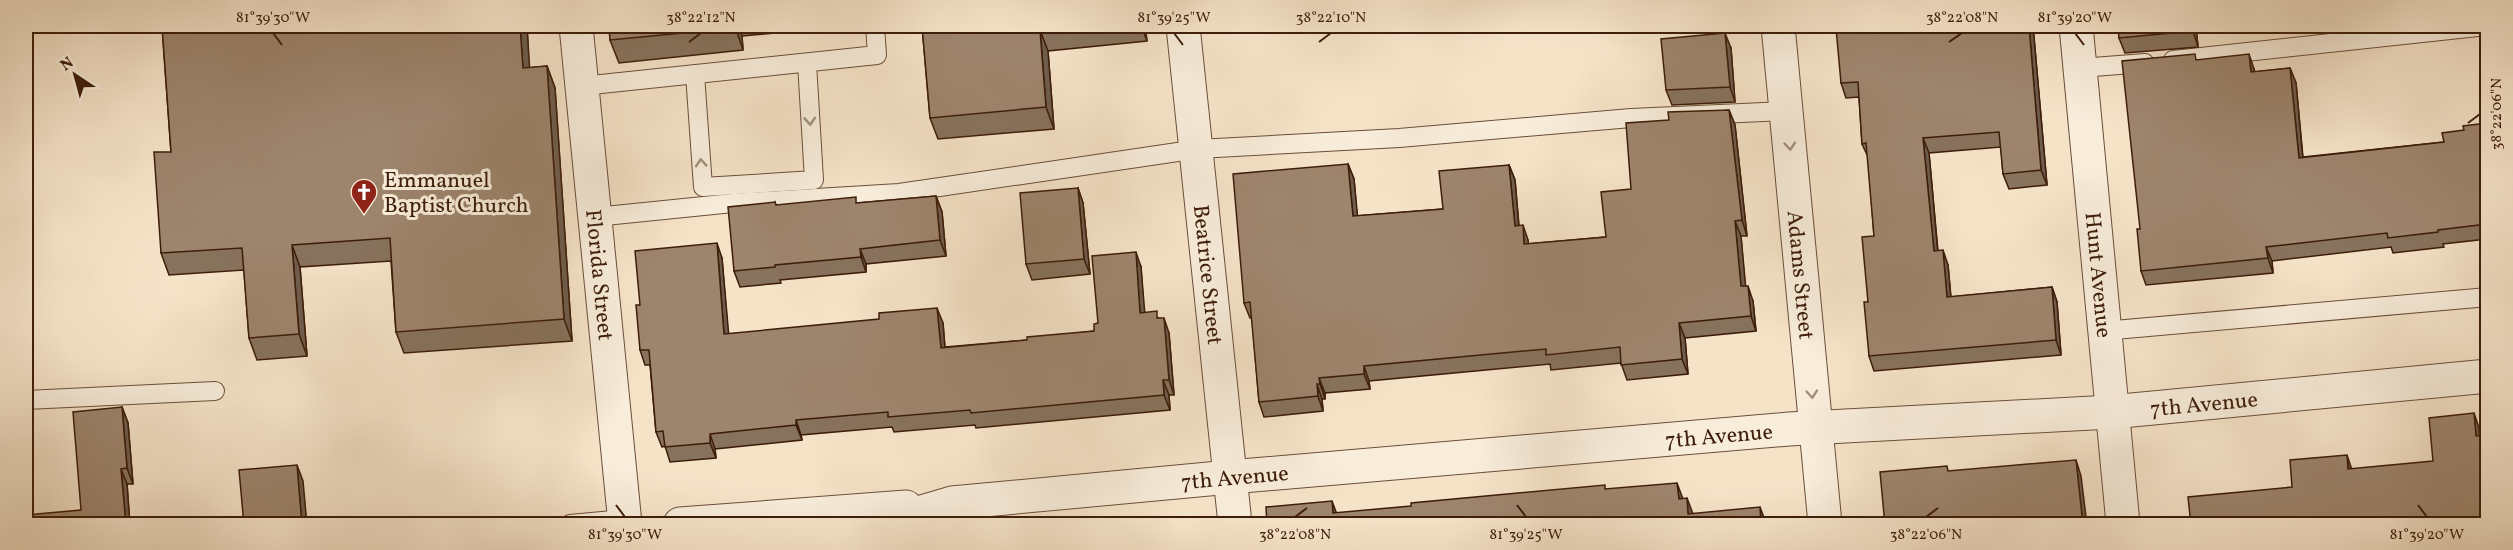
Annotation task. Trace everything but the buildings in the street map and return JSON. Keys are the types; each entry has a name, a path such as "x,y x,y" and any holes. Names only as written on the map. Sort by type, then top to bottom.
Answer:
{"street":[{"name":"Florida Street","path":"576,26 624,522"},
{"name":"Beatrice Street","path":"1183,26 1198,150 1234,525"},
{"name":"Adams Street","path":"1778,26 1825,525"},
{"name":"Hunt Avenue","path":"2076,26 2123,525"},
{"name":"7th Avenue","path":"680,525 1815,427 2111,412 2487,376"},
{"name":"7th Avenue","path":"881,525 952,503"}],"lane":[{"path":"582,86 877,55 875,26"},
{"path":"2080,68 2221,56 2487,26"},
{"path":"695,74 703,188 814,180 807,63"},
{"path":"595,217 733,203 899,193 1198,150 1399,138 1630,118 1786,111"},
{"path":"2103,331 2487,297"},
{"path":"26,400 215,391"},
{"path":"570,525 624,522"}],"place":[{"name":"Emmanuel Baptist Church","path":"364,215"}]}
